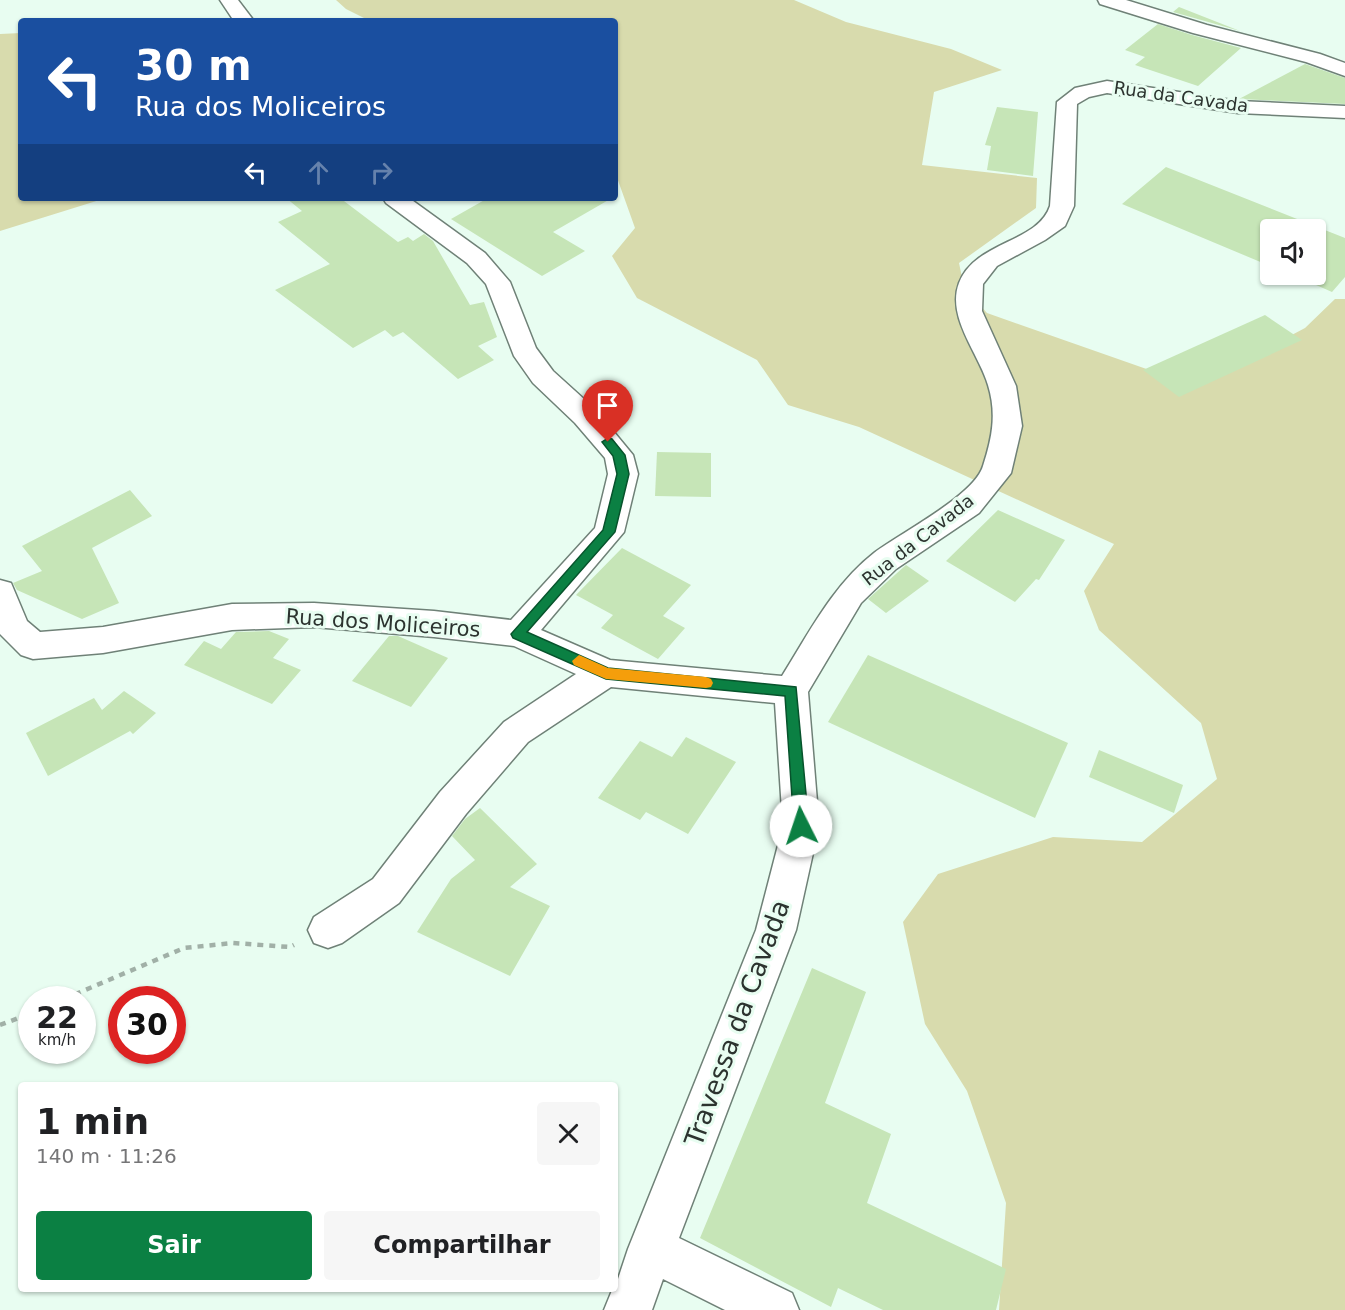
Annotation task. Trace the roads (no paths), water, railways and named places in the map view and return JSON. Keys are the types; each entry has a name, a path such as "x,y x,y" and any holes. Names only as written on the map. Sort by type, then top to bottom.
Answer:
{"street":[{"path":"229,0 242,18"},
{"path":"1107,0 1200,29 1313,58 1345,70"},
{"name":"Rua da Cavada","path":"791,691 850,594 885,561 968,505 996,473 1008,426 1002,386 969,311 971,283 988,261 1036,235 1057,220 1062,206 1067,102 1082,92 1107,87 1238,106 1345,112"},
{"path":"398,201 476,258 498,282 524,350 543,377 585,416 619,455 623,474 609,532 518,634"},
{"name":"Rua dos Moliceiros","path":"0,592 13,628 33,646 104,640 232,616 314,615 434,624 518,634 606,673 791,691"},
{"path":"328,930 386,891 453,803 516,732 606,673"},
{"name":"Travessa da Cavada","path":"628,1310 776,930 801,826 791,691"},
{"path":"651,1249 775,1310"}]}
